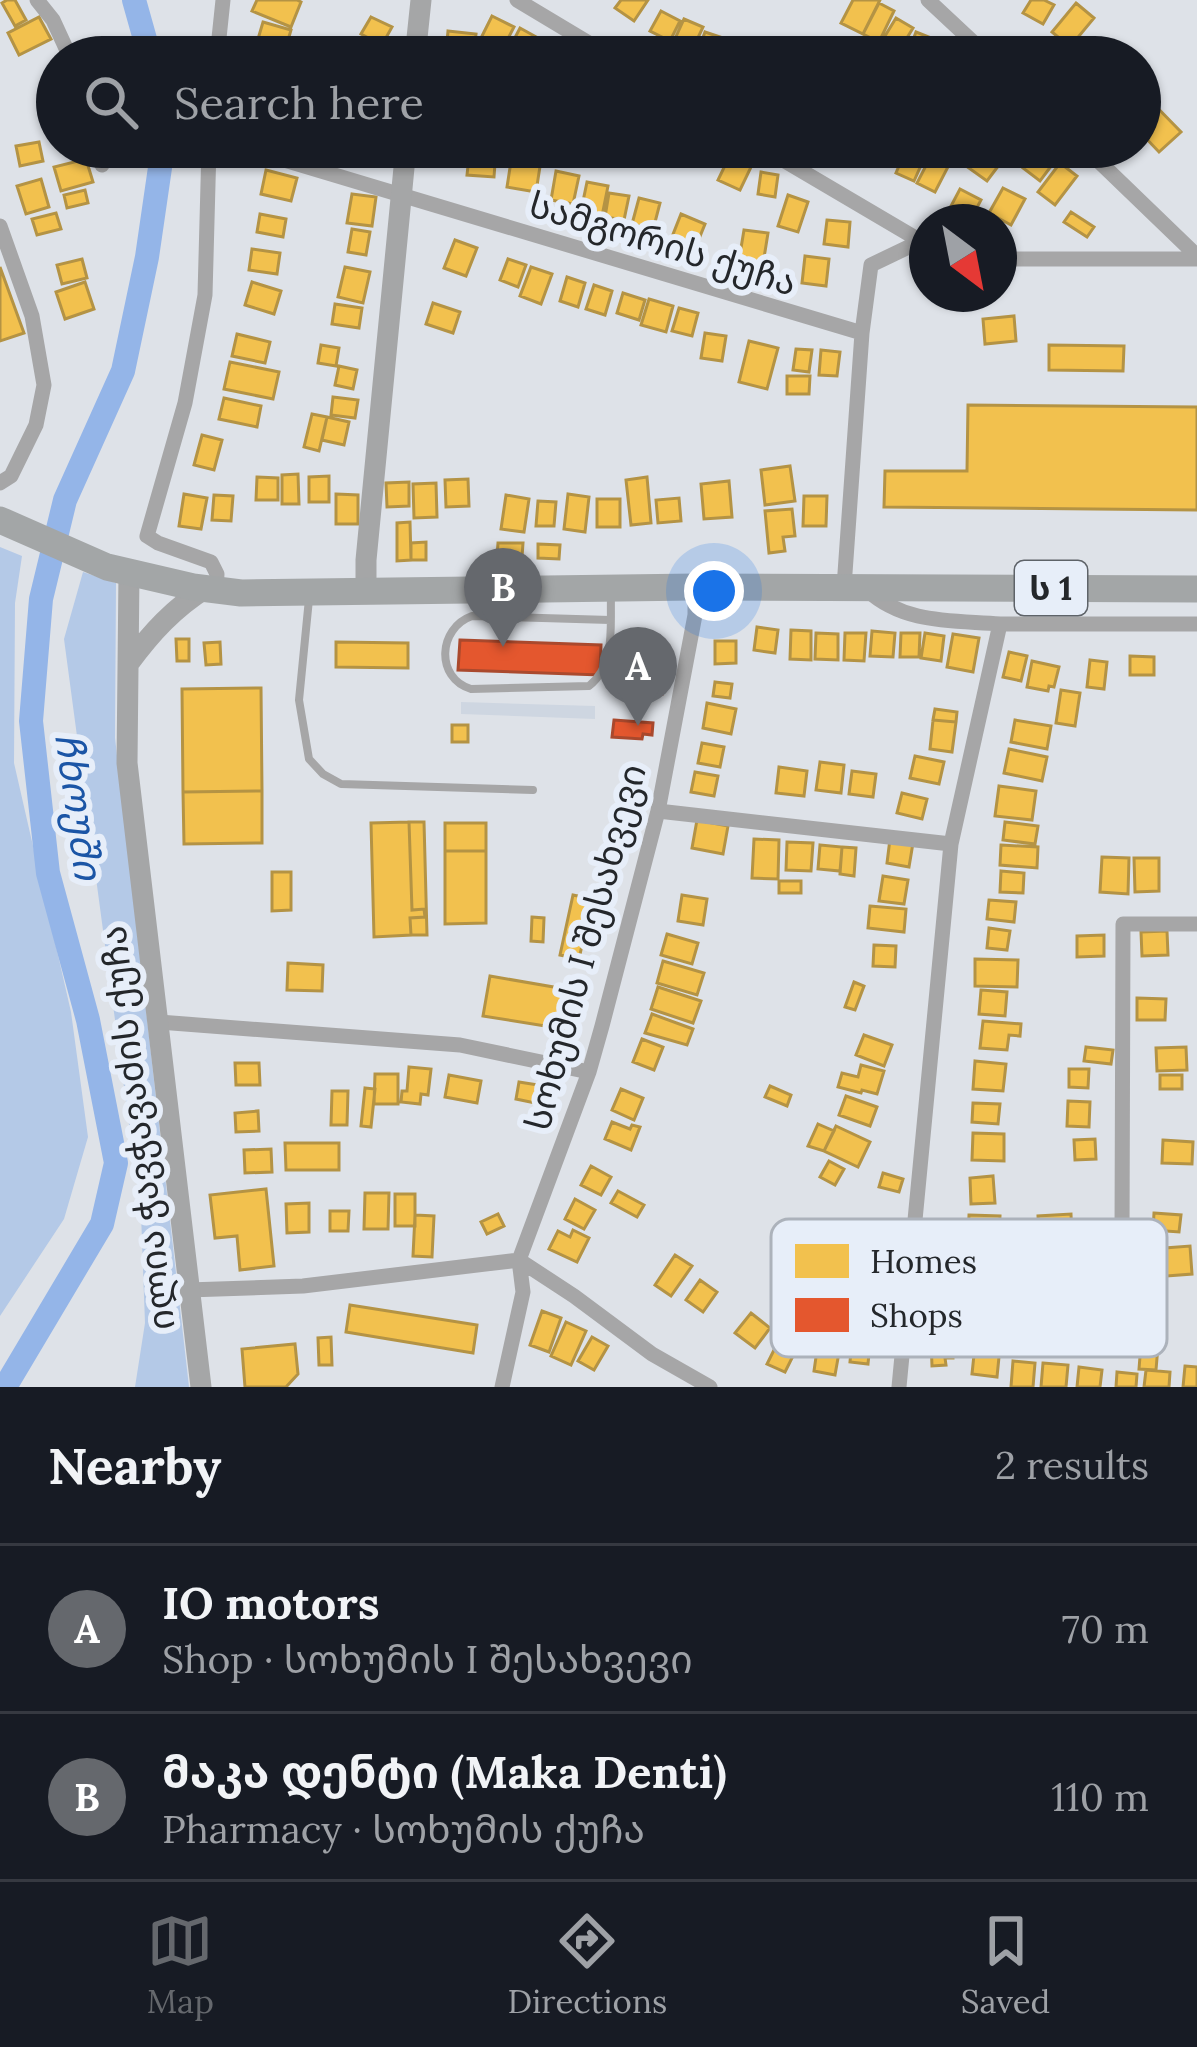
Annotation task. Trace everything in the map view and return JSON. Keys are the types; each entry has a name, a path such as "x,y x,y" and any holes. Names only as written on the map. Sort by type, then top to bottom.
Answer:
{"highway":[{"name":"ს 1","path":"0,520 118,570 241,593 904,586 1197,589"}],"street":[{"path":"37,0 60,36"},
{"path":"220,36 223,0"},
{"path":"417,36 421,0"},
{"path":"518,0 577,36"},
{"path":"928,0 966,36"},
{"path":"129,664 170,614 211,589 217,574 211,562 147,536 185,403 206,295 209,168"},
{"name":"სამგორის ქუჩა","path":"310,168 862,333"},
{"path":"367,590 404,168"},
{"path":"796,168 909,235"},
{"path":"1106,168 1197,257"},
{"path":"0,226 32,316 44,385 36,425 11,476 0,483"},
{"path":"909,249 871,265 862,333 855,588 914,618 1000,624 1197,624"},
{"path":"1017,260 1197,257"},
{"name":"ილია ჭავჭავაძის ქუჩა","path":"118,570 129,664 128,763 201,1387"},
{"name":"სოხუმის I შესახვევი","path":"502,1387 523,1292 519,1260 590,1072 658,812 695,615 695,587"},
{"path":"915,1219 951,844 1000,624"},
{"path":"658,812 951,844"},
{"path":"1122,1219 1123,924 1197,924"},
{"path":"159,1022 460,1045 590,1072"},
{"path":"188,1290 303,1286 519,1260 652,1354 710,1387"},
{"path":"899,1387 902,1357"}],"lane":[{"path":"610,620 472,616 458,621 449,633 446,667 460,686 471,689 589,686 602,676 608,661 610,620 611,588"},
{"path":"310,592 299,700 309,759 322,774 341,784 533,790"}],"shaded area":[{"path":"0,547 22,556 15,603 14,763 71,1012 88,1137 64,1219 0,1316"},
{"path":"83,572 116,583 115,738 189,1387 135,1387 145,1323 141,1214 64,639"},
{"path":"461,702 595,706 595,719 461,714"}],"building: Homes":[{"path":"15,0 26,20 15,26 2,3"},
{"path":"257,0 301,2 291,27 252,11"},
{"path":"621,0 648,0 634,21 615,8"},
{"path":"853,0 880,0 863,34 841,23"},
{"path":"1031,0 1054,5 1043,24 1023,13"},
{"path":"879,3 894,11 882,36 863,34"},
{"path":"1076,3 1094,18 1079,36 1052,32"},
{"path":"661,11 680,21 672,36 650,31"},
{"path":"492,16 514,27 509,36 482,36"},
{"path":"39,17 49,36 36,36 36,46 19,55 8,33"},
{"path":"371,17 392,27 387,36 361,34"},
{"path":"896,18 913,28 908,36 885,36"},
{"path":"684,19 703,27 699,36 676,36"},
{"path":"263,22 291,30 289,36 259,36"},
{"path":"448,31 476,34 476,36 448,36"},
{"path":"1161,112 1181,132 1161,150"},
{"path":"36,143 36,163 20,166 16,146"},
{"path":"54,168 89,168 93,182 61,191"},
{"path":"468,168 495,168 494,177 467,175"},
{"path":"510,168 540,168 536,192 507,187"},
{"path":"724,168 751,168 740,190 718,180"},
{"path":"898,168 920,168 914,181 896,173"},
{"path":"925,168 947,168 935,192 917,183"},
{"path":"969,168 997,168 987,181"},
{"path":"1023,168 1050,168 1040,181"},
{"path":"1056,168 1067,168 1077,176 1055,205 1038,192"},
{"path":"266,170 297,178 291,201 261,194"},
{"path":"556,171 579,176 573,204 551,200"},
{"path":"761,172 778,175 775,197 758,194"},
{"path":"41,179 49,207 26,214 17,186"},
{"path":"587,182 608,186 602,216 581,211"},
{"path":"1003,188 1025,199 1017,214 1017,204 994,204"},
{"path":"960,189 981,200 979,204 952,204"},
{"path":"85,190 88,203 67,208 64,195"},
{"path":"609,193 629,196 624,220 605,217"},
{"path":"352,194 376,197 372,226 347,223"},
{"path":"788,195 808,202 798,232 778,226"},
{"path":"639,198 660,203 653,230 632,224"},
{"path":"1071,212 1094,227 1087,237 1064,222"},
{"path":"56,213 61,229 37,235 32,219"},
{"path":"260,214 286,219 283,237 257,232"},
{"path":"681,214 705,224 694,251 670,242"},
{"path":"827,220 850,222 848,247 824,244"},
{"path":"352,229 370,232 366,255 348,252"},
{"path":"744,230 768,233 763,264 739,260"},
{"path":"455,240 477,248 466,276 444,268"},
{"path":"252,249 280,253 277,274 249,270"},
{"path":"805,256 829,259 826,286 802,283"},
{"path":"82,259 87,278 62,284 57,265"},
{"path":"508,259 526,265 518,287 500,280"},
{"path":"0,267 24,333 0,341"},
{"path":"345,267 370,272 363,303 338,297"},
{"path":"531,267 552,274 541,304 520,296"},
{"path":"567,277 585,283 578,307 560,301"},
{"path":"85,282 94,309 65,319 56,292"},
{"path":"252,282 281,291 274,314 245,305"},
{"path":"594,285 612,291 605,315 586,309"},
{"path":"623,293 645,300 639,320 617,313"},
{"path":"649,299 673,306 666,332 641,325"},
{"path":"433,303 460,312 453,333 426,324"},
{"path":"335,304 362,308 359,328 332,324"},
{"path":"679,308 698,313 692,336 672,331"},
{"path":"1014,316 1016,341 985,344 983,319"},
{"path":"705,333 726,336 722,361 701,358"},
{"path":"237,334 270,342 265,363 232,356"},
{"path":"749,341 778,348 767,389 739,382"},
{"path":"321,345 339,348 336,366 318,363"},
{"path":"1049,345 1124,346 1123,371 1049,370"},
{"path":"796,349 812,350 809,372 793,370"},
{"path":"821,350 840,352 837,376 819,375"},
{"path":"230,362 279,372 273,399 224,389"},
{"path":"339,366 357,370 353,389 335,385"},
{"path":"787,376 810,376 809,394 787,394"},
{"path":"333,397 358,400 355,418 331,415"},
{"path":"224,398 261,406 257,427 219,419"},
{"path":"968,405 1197,407 1197,510 884,507 885,471 967,471"},
{"path":"312,414 327,417 319,451 304,447"},
{"path":"327,417 349,422 344,445 322,440"},
{"path":"202,435 222,440 214,470 194,465"},
{"path":"790,466 795,501 765,505 761,470"},
{"path":"298,474 299,504 282,504 282,475"},
{"path":"329,476 329,502 309,502 309,477"},
{"path":"257,477 278,478 278,500 256,500"},
{"path":"647,477 651,523 631,525 626,480"},
{"path":"468,479 469,506 446,507 445,480"},
{"path":"729,481 732,517 704,519 701,484"},
{"path":"409,482 409,506 387,507 386,483"},
{"path":"436,483 437,517 414,518 413,484"},
{"path":"184,494 207,498 201,529 179,526"},
{"path":"336,494 358,495 358,524 336,524"},
{"path":"568,494 589,497 585,532 564,529"},
{"path":"214,495 233,496 231,521 212,520"},
{"path":"506,495 529,499 524,532 501,529"},
{"path":"804,496 827,496 826,526 803,526"},
{"path":"679,498 681,521 658,523 656,500"},
{"path":"597,499 620,499 620,527 597,527"},
{"path":"538,501 556,502 554,526 536,526"},
{"path":"792,509 795,536 783,537 785,551 769,553 765,511"},
{"path":"410,522 411,560 397,561 397,523"},
{"path":"426,542 426,560 411,560 411,543"},
{"path":"498,543 523,543 522,557 497,556"},
{"path":"538,544 560,545 559,559 538,558"},
{"path":"757,627 778,630 775,653 754,650"},
{"path":"791,630 811,631 811,660 790,659"},
{"path":"872,631 895,633 893,657 870,656"},
{"path":"816,633 838,634 838,660 815,659"},
{"path":"845,633 866,633 864,661 844,660"},
{"path":"901,633 920,633 919,657 900,657"},
{"path":"925,633 944,636 941,661 921,658"},
{"path":"953,634 979,638 973,672 947,667"},
{"path":"176,639 189,639 189,661 177,661"},
{"path":"715,641 736,641 736,663 715,664"},
{"path":"220,642 221,664 206,665 204,643"},
{"path":"336,642 408,643 408,668 336,667"},
{"path":"1009,652 1027,656 1021,681 1003,677"},
{"path":"1130,656 1154,657 1154,675 1130,675"},
{"path":"1090,660 1107,662 1104,689 1087,687"},
{"path":"1032,661 1059,667 1054,687 1049,686 1048,691 1027,687"},
{"path":"715,682 732,684 730,698 713,696"},
{"path":"261,688 262,791 183,792 182,689"},
{"path":"1061,690 1080,693 1075,726 1056,723"},
{"path":"707,703 736,709 731,734 703,728"},
{"path":"935,709 957,712 956,722 933,720"},
{"path":"933,720 956,722 952,752 930,749"},
{"path":"1015,720 1051,726 1047,749 1011,742"},
{"path":"452,725 468,725 468,742 452,742"},
{"path":"702,743 724,747 720,767 698,763"},
{"path":"1009,749 1047,757 1042,781 1004,773"},
{"path":"915,756 944,762 939,784 910,778"},
{"path":"820,762 844,765 841,793 816,790"},
{"path":"779,767 807,771 804,796 776,793"},
{"path":"852,771 876,774 873,797 849,794"},
{"path":"695,772 718,776 714,796 691,792"},
{"path":"999,786 1036,791 1032,820 995,816"},
{"path":"262,791 262,843 184,844 183,792"},
{"path":"902,793 927,799 922,819 897,813"},
{"path":"697,820 728,826 723,854 692,848"},
{"path":"409,822 424,822 427,935 411,935 410,918 425,917 424,909 412,910"},
{"path":"409,822 412,910 424,909 425,917 410,918 411,935 374,937 371,823"},
{"path":"1005,822 1038,826 1035,844 1003,840"},
{"path":"445,823 486,823 486,851 445,851"},
{"path":"754,839 779,840 778,879 752,878"},
{"path":"890,839 913,843 909,867 887,863"},
{"path":"787,842 813,843 811,871 786,870"},
{"path":"820,845 842,847 840,871 818,869"},
{"path":"1001,845 1038,847 1037,868 1000,865"},
{"path":"842,847 856,848 854,876 840,874"},
{"path":"445,851 486,851 486,923 445,924"},
{"path":"1102,857 1129,858 1128,894 1100,892"},
{"path":"1134,858 1159,858 1159,891 1135,892"},
{"path":"1001,871 1024,873 1023,893 1000,892"},
{"path":"272,872 291,872 291,910 272,911"},
{"path":"883,876 908,880 904,904 879,901"},
{"path":"779,881 801,881 801,893 779,893"},
{"path":"573,895 592,899 579,959 560,955"},
{"path":"682,895 707,899 703,925 678,921"},
{"path":"989,900 1016,902 1014,922 987,919"},
{"path":"870,906 906,909 904,932 868,928"},
{"path":"532,917 544,918 543,942 531,941"},
{"path":"989,928 1010,931 1007,950 987,948"},
{"path":"1167,931 1168,955 1142,956 1141,932"},
{"path":"667,934 698,943 692,964 661,955"},
{"path":"1104,935 1104,956 1077,957 1077,936"},
{"path":"874,945 896,946 895,967 873,966"},
{"path":"975,959 1018,960 1017,987 975,986"},
{"path":"663,961 704,973 697,995 657,983"},
{"path":"288,963 323,965 322,991 287,990"},
{"path":"490,976 571,990 564,1029 483,1016"},
{"path":"854,982 864,986 855,1010 845,1007"},
{"path":"658,987 701,1001 693,1023 651,1009"},
{"path":"981,990 1007,992 1005,1016 979,1014"},
{"path":"1137,998 1166,999 1165,1020 1137,1020"},
{"path":"652,1014 693,1029 687,1045 645,1033"},
{"path":"983,1021 1021,1024 1020,1036 1009,1035 1007,1050 980,1048"},
{"path":"864,1035 892,1045 884,1066 856,1055"},
{"path":"642,1039 663,1047 654,1070 633,1062"},
{"path":"1086,1047 1113,1050 1111,1064 1084,1061"},
{"path":"1186,1047 1187,1070 1157,1071 1156,1048"},
{"path":"975,1061 1006,1064 1003,1091 973,1089"},
{"path":"235,1063 259,1063 260,1085 236,1085"},
{"path":"861,1065 884,1071 877,1094 838,1087 842,1073 858,1077"},
{"path":"409,1067 431,1069 428,1095 421,1094 420,1104 401,1102"},
{"path":"1069,1069 1089,1069 1088,1088 1069,1087"},
{"path":"375,1074 398,1074 398,1104 374,1104"},
{"path":"449,1075 481,1081 477,1103 445,1097"},
{"path":"1160,1075 1182,1075 1182,1089 1160,1089"},
{"path":"519,1082 538,1085 535,1103 516,1099"},
{"path":"770,1086 791,1095 787,1106 765,1097"},
{"path":"365,1088 375,1089 371,1127 361,1126"},
{"path":"621,1089 643,1098 634,1120 612,1110"},
{"path":"332,1091 348,1091 347,1125 331,1125"},
{"path":"846,1096 877,1107 870,1126 839,1115"},
{"path":"1068,1101 1090,1102 1089,1127 1067,1126"},
{"path":"973,1103 1000,1104 998,1124 972,1122"},
{"path":"258,1111 259,1131 236,1132 235,1113"},
{"path":"612,1122 630,1129 640,1127 631,1150 605,1139"},
{"path":"818,1124 834,1131 824,1151 808,1146"},
{"path":"836,1126 870,1142 858,1167 824,1151"},
{"path":"973,1133 1004,1134 1004,1161 972,1160"},
{"path":"1095,1139 1096,1159 1075,1160 1074,1140"},
{"path":"1163,1140 1193,1142 1192,1164 1162,1163"},
{"path":"285,1143 339,1143 339,1170 286,1170"},
{"path":"271,1149 272,1172 245,1173 244,1150"},
{"path":"829,1161 844,1169 835,1185 820,1177"},
{"path":"591,1166 611,1177 601,1195 581,1185"},
{"path":"883,1173 903,1179 899,1192 879,1187"},
{"path":"993,1176 995,1203 971,1204 970,1178"},
{"path":"266,1189 274,1266 240,1270 237,1236 215,1238 210,1195"},
{"path":"618,1191 644,1205 637,1217 611,1203"},
{"path":"365,1193 389,1193 388,1229 364,1229"},
{"path":"395,1194 415,1194 415,1226 395,1226"},
{"path":"575,1199 595,1210 584,1229 565,1219"},
{"path":"309,1203 309,1232 287,1233 286,1204"},
{"path":"330,1211 349,1211 348,1231 330,1231"},
{"path":"1154,1213 1181,1215 1179,1232 1167,1231 1167,1219 1154,1219"},
{"path":"498,1214 504,1226 487,1234 481,1222"},
{"path":"1071,1214 1071,1219 1038,1219"},
{"path":"415,1215 434,1216 432,1257 413,1256"},
{"path":"969,1215 1000,1216 1000,1219 969,1219"},
{"path":"573,1230 589,1238 577,1262 549,1249 558,1231 570,1237"},
{"path":"1190,1246 1192,1274 1167,1276 1167,1248"},
{"path":"675,1255 692,1266 671,1296 655,1285"},
{"path":"700,1280 717,1292 703,1312 686,1300"},
{"path":"350,1305 477,1325 473,1353 346,1332"},
{"path":"542,1311 561,1318 549,1352 530,1345"},
{"path":"751,1313 770,1328 755,1348 735,1333"},
{"path":"566,1322 586,1331 571,1365 551,1356"},
{"path":"331,1337 332,1365 319,1365 318,1338"},
{"path":"592,1337 608,1346 594,1370 578,1361"},
{"path":"295,1344 298,1374 286,1387 245,1387 242,1349"},
{"path":"771,1356 792,1357 785,1372 767,1364"},
{"path":"816,1357 838,1357 835,1375 814,1371"},
{"path":"850,1357 869,1357 868,1364 850,1362"},
{"path":"932,1357 953,1357 945,1358 946,1365 932,1366"},
{"path":"974,1357 999,1357 997,1377 972,1374"},
{"path":"1140,1357 1157,1357 1156,1370 1139,1369"},
{"path":"1013,1361 1035,1363 1033,1387 1011,1387"},
{"path":"1043,1363 1068,1365 1066,1387 1041,1387"},
{"path":"1185,1366 1197,1367 1197,1387 1183,1387"},
{"path":"1079,1367 1102,1370 1100,1387 1077,1387"},
{"path":"1146,1370 1170,1372 1169,1387 1144,1387"},
{"path":"1117,1372 1137,1374 1136,1387 1116,1387"}],"building: Shops":[{"path":"460,640 601,645 600,675 458,670"},
{"path":"660,644 662,694 622,695 621,645"},
{"path":"614,720 653,723 652,735 612,737"}],"waterway":[{"name":"ჩხოუში","path":"134,0 144,36"},
{"name":"ჩხოუში","path":"5,1387 102,1224 116,1163 88,1020 48,873 31,721 41,599 65,500 123,371 160,168"}],"place":[{"name":"მაკა დენტი (Maka Denti)","path":"503,647"},
{"name":"IO motors","path":"638,726"}]}
